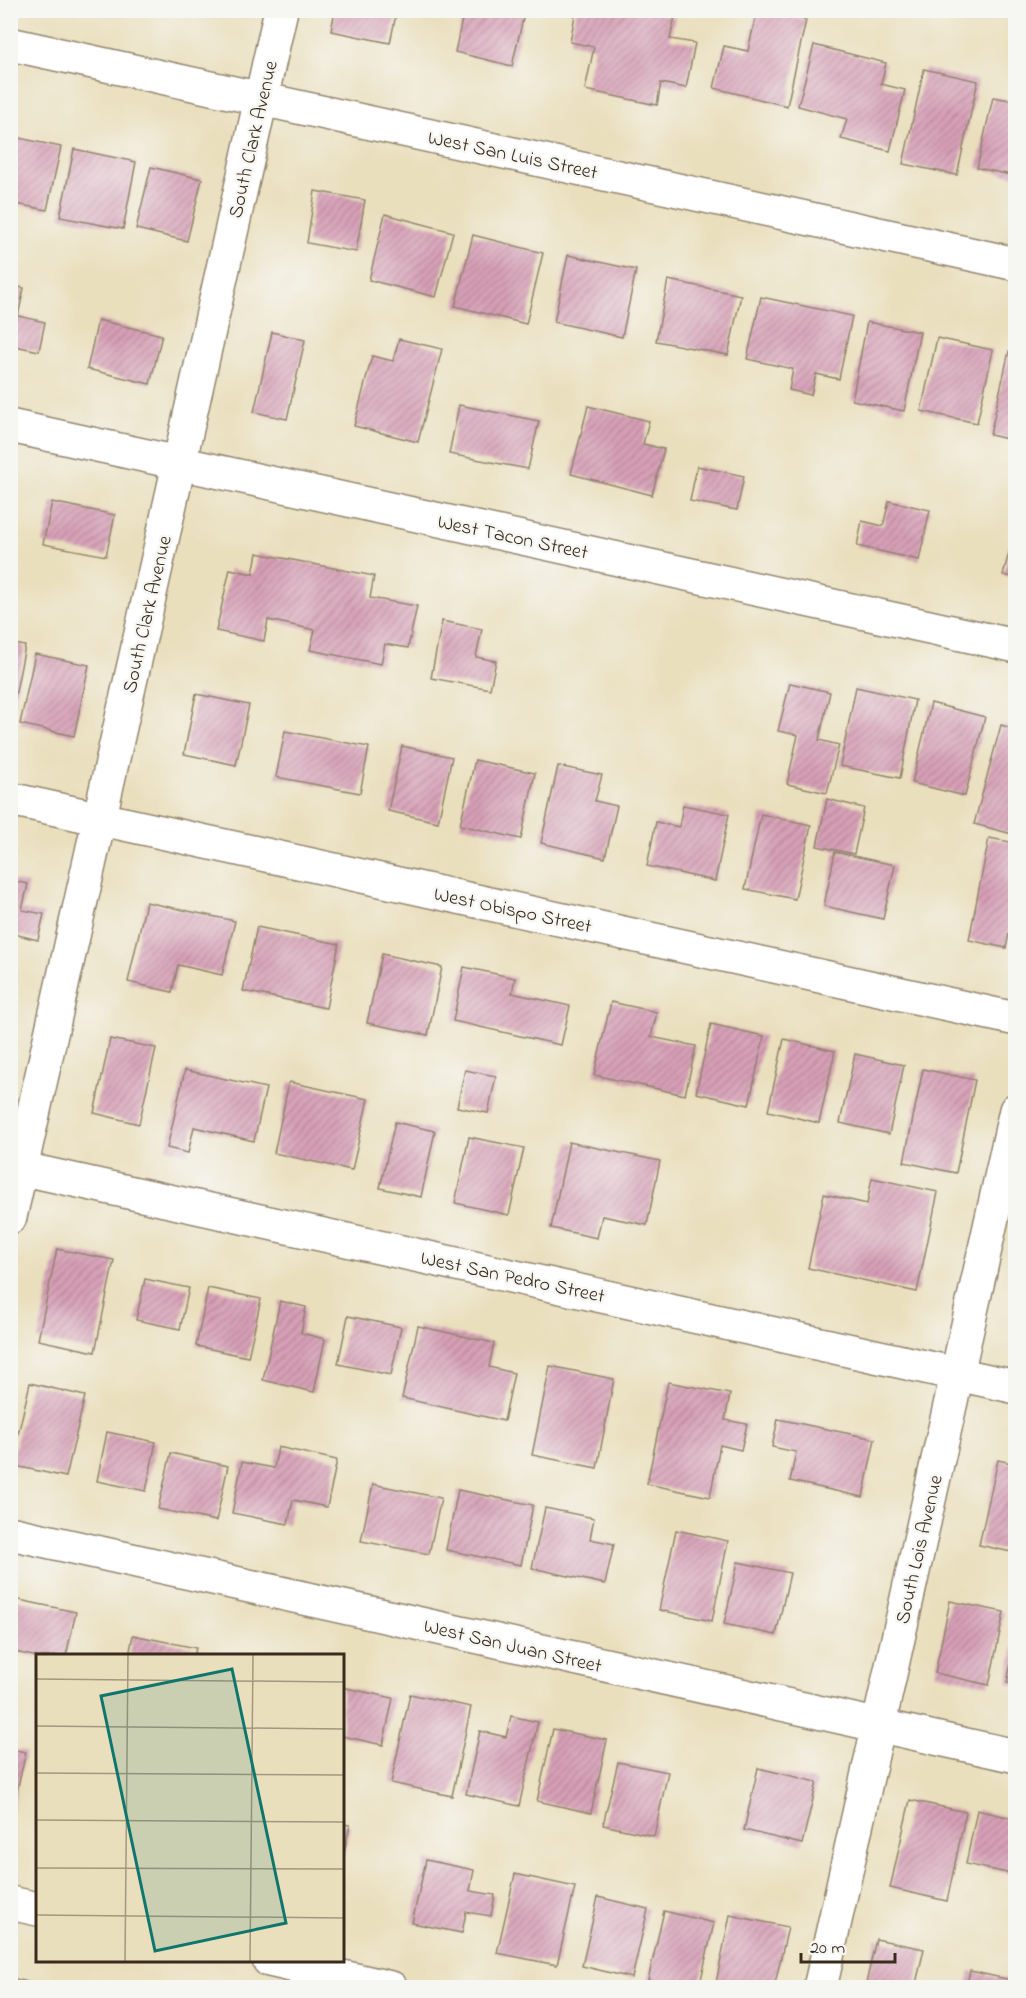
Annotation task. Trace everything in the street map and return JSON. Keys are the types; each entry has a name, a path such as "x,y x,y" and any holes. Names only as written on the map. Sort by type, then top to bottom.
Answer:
{"street":[{"name":"South Clark Avenue","path":"10,1217 16,1168 100,818 281,10"},
{"name":"West San Luis Street","path":"10,44 1016,264"},
{"name":"West Tacon Street","path":"10,426 1016,646"},
{"name":"West Obispo Street","path":"10,799 1016,1019"},
{"name":"South Lois Avenue","path":"820,1988 1016,1110"},
{"name":"West San Pedro Street","path":"16,1168 1016,1387"},
{"name":"West San Juan Street","path":"10,1533 1016,1756"},
{"path":"10,1903 36,1909"},
{"path":"278,1962 391,1988"}],"building":[{"path":"335,10 397,10 390,43 331,31"},
{"path":"464,10 525,10 512,66 455,52"},
{"path":"576,10 644,10 675,17 670,39 695,43 686,88 661,83 657,105 585,90 594,47 570,42"},
{"path":"757,10 767,10 806,20 787,106 714,88 724,46 748,51"},
{"path":"814,45 886,63 881,84 905,90 890,151 841,139 847,119 798,106"},
{"path":"924,69 978,81 957,175 903,164"},
{"path":"993,97 1016,101 1016,176 977,168"},
{"path":"10,136 61,147 47,210 10,203"},
{"path":"74,149 136,162 123,229 60,217"},
{"path":"151,167 202,179 187,241 136,229"},
{"path":"315,191 365,200 356,252 307,243"},
{"path":"385,214 453,232 436,297 369,280"},
{"path":"473,235 543,253 526,324 455,306"},
{"path":"568,255 636,270 622,337 554,322"},
{"path":"668,280 741,295 728,355 656,341"},
{"path":"10,285 24,288 18,316 45,322 39,351 10,345"},
{"path":"761,297 852,316 839,379 816,374 811,395 789,390 793,369 747,359"},
{"path":"98,320 162,335 150,384 87,369"},
{"path":"867,322 920,332 904,411 852,400"},
{"path":"272,332 305,340 287,419 254,412"},
{"path":"937,338 993,350 977,423 921,411"},
{"path":"399,339 442,349 418,442 354,426 372,356 393,361"},
{"path":"1009,351 1016,352 1016,441 990,435"},
{"path":"459,405 539,421 528,469 449,454"},
{"path":"588,406 649,421 643,444 664,449 652,495 571,474"},
{"path":"697,466 744,476 737,510 690,501"},
{"path":"889,501 930,510 919,560 857,546 862,521 883,526"},
{"path":"52,502 115,515 106,556 43,544"},
{"path":"1016,530 1016,578 1003,575"},
{"path":"257,553 374,576 370,598 417,606 408,648 385,644 381,664 310,650 315,630 268,620 264,641 216,631 230,569 253,574"},
{"path":"442,621 482,629 476,657 496,661 490,689 431,678"},
{"path":"10,643 25,646 12,712 10,712"},
{"path":"35,654 89,665 74,736 20,724"},
{"path":"790,683 830,692 819,740 839,745 827,793 787,784 798,735 778,731"},
{"path":"856,687 915,700 900,778 840,766"},
{"path":"196,694 249,705 236,765 184,754"},
{"path":"931,703 985,717 965,796 912,783"},
{"path":"1001,725 1016,729 1016,835 974,824"},
{"path":"285,731 369,747 360,793 276,777"},
{"path":"402,746 452,757 438,822 388,811"},
{"path":"475,760 535,773 521,839 460,825"},
{"path":"558,766 602,775 595,801 617,806 605,858 541,843"},
{"path":"827,799 864,808 854,854 817,846"},
{"path":"683,805 729,814 715,881 647,866 656,822 679,827"},
{"path":"761,814 811,825 795,899 745,889"},
{"path":"989,838 1016,843 1016,900 1006,948 969,940"},
{"path":"835,852 895,865 883,919 824,906"},
{"path":"10,880 28,884 22,910 44,914 38,940 10,933"},
{"path":"146,902 235,921 222,975 178,965 172,992 128,982"},
{"path":"257,927 339,944 326,1008 243,991"},
{"path":"382,954 442,967 428,1035 367,1023"},
{"path":"464,967 515,978 512,993 570,1006 561,1045 453,1021"},
{"path":"611,1002 657,1012 651,1037 696,1046 685,1095 594,1075"},
{"path":"711,1024 764,1036 749,1105 696,1093"},
{"path":"110,1039 156,1048 139,1124 94,1113"},
{"path":"784,1039 835,1051 819,1123 768,1111"},
{"path":"855,1054 904,1065 889,1134 840,1123"},
{"path":"923,1069 975,1080 956,1173 904,1162"},
{"path":"185,1070 266,1088 254,1141 194,1127 188,1153 167,1148"},
{"path":"465,1070 496,1076 488,1113 457,1107"},
{"path":"289,1082 368,1099 352,1170 274,1153"},
{"path":"395,1122 435,1131 421,1197 380,1188"},
{"path":"469,1137 524,1148 509,1215 455,1203"},
{"path":"569,1142 660,1161 647,1225 602,1216 597,1238 551,1228"},
{"path":"872,1178 938,1192 917,1292 808,1268 824,1194 867,1204"},
{"path":"57,1249 114,1260 95,1352 38,1340"},
{"path":"145,1279 189,1288 180,1329 136,1320"},
{"path":"208,1288 261,1299 248,1357 196,1346"},
{"path":"280,1301 306,1307 301,1333 325,1339 314,1392 263,1380"},
{"path":"348,1316 401,1327 391,1375 338,1364"},
{"path":"418,1326 494,1343 489,1367 514,1373 504,1421 402,1398"},
{"path":"550,1366 614,1379 597,1468 532,1455"},
{"path":"668,1382 730,1394 725,1420 747,1424 741,1450 720,1445 710,1497 647,1484"},
{"path":"30,1383 85,1396 66,1477 11,1465"},
{"path":"778,1419 875,1439 863,1497 790,1481 796,1452 772,1447"},
{"path":"107,1432 156,1442 146,1491 97,1481"},
{"path":"278,1447 337,1460 327,1507 293,1500 288,1524 232,1513 242,1462 274,1468"},
{"path":"171,1453 228,1466 216,1521 158,1509"},
{"path":"998,1460 1016,1464 1016,1553 979,1545"},
{"path":"373,1484 441,1498 429,1554 361,1541"},
{"path":"458,1490 533,1505 521,1565 446,1550"},
{"path":"545,1508 594,1518 590,1539 614,1544 605,1584 532,1568"},
{"path":"676,1530 728,1541 712,1621 659,1610"},
{"path":"738,1562 790,1573 776,1635 724,1624"},
{"path":"10,1598 76,1612 66,1654 36,1654 36,1657 10,1651"},
{"path":"950,1601 1004,1612 989,1685 935,1673"},
{"path":"133,1635 196,1648 194,1654 129,1654"},
{"path":"1014,1646 1016,1646 1016,1685 1007,1683"},
{"path":"344,1687 393,1698 383,1745 344,1736"},
{"path":"410,1694 471,1707 452,1796 391,1783"},
{"path":"511,1716 538,1722 519,1806 466,1794 480,1731 506,1737"},
{"path":"553,1729 607,1740 591,1813 537,1801"},
{"path":"10,1749 26,1752 11,1816 10,1816"},
{"path":"618,1762 668,1772 654,1836 603,1825"},
{"path":"758,1768 817,1782 802,1844 744,1830"},
{"path":"910,1800 966,1812 947,1901 890,1888"},
{"path":"977,1810 1016,1819 1016,1875 966,1864"},
{"path":"344,1824 350,1825 344,1852"},
{"path":"426,1860 474,1870 470,1891 495,1895 491,1916 466,1912 462,1933 412,1923"},
{"path":"515,1874 575,1887 557,1965 497,1953"},
{"path":"598,1897 648,1909 632,1978 582,1966"},
{"path":"664,1911 714,1923 699,1988 681,1988 648,1980"},
{"path":"730,1915 788,1927 774,1988 715,1988"},
{"path":"876,1939 924,1949 915,1988 865,1988"},
{"path":"970,1971 1016,1981 1016,1988 966,1988"},
{"path":"10,1978 28,1982 27,1988 10,1988"}]}
